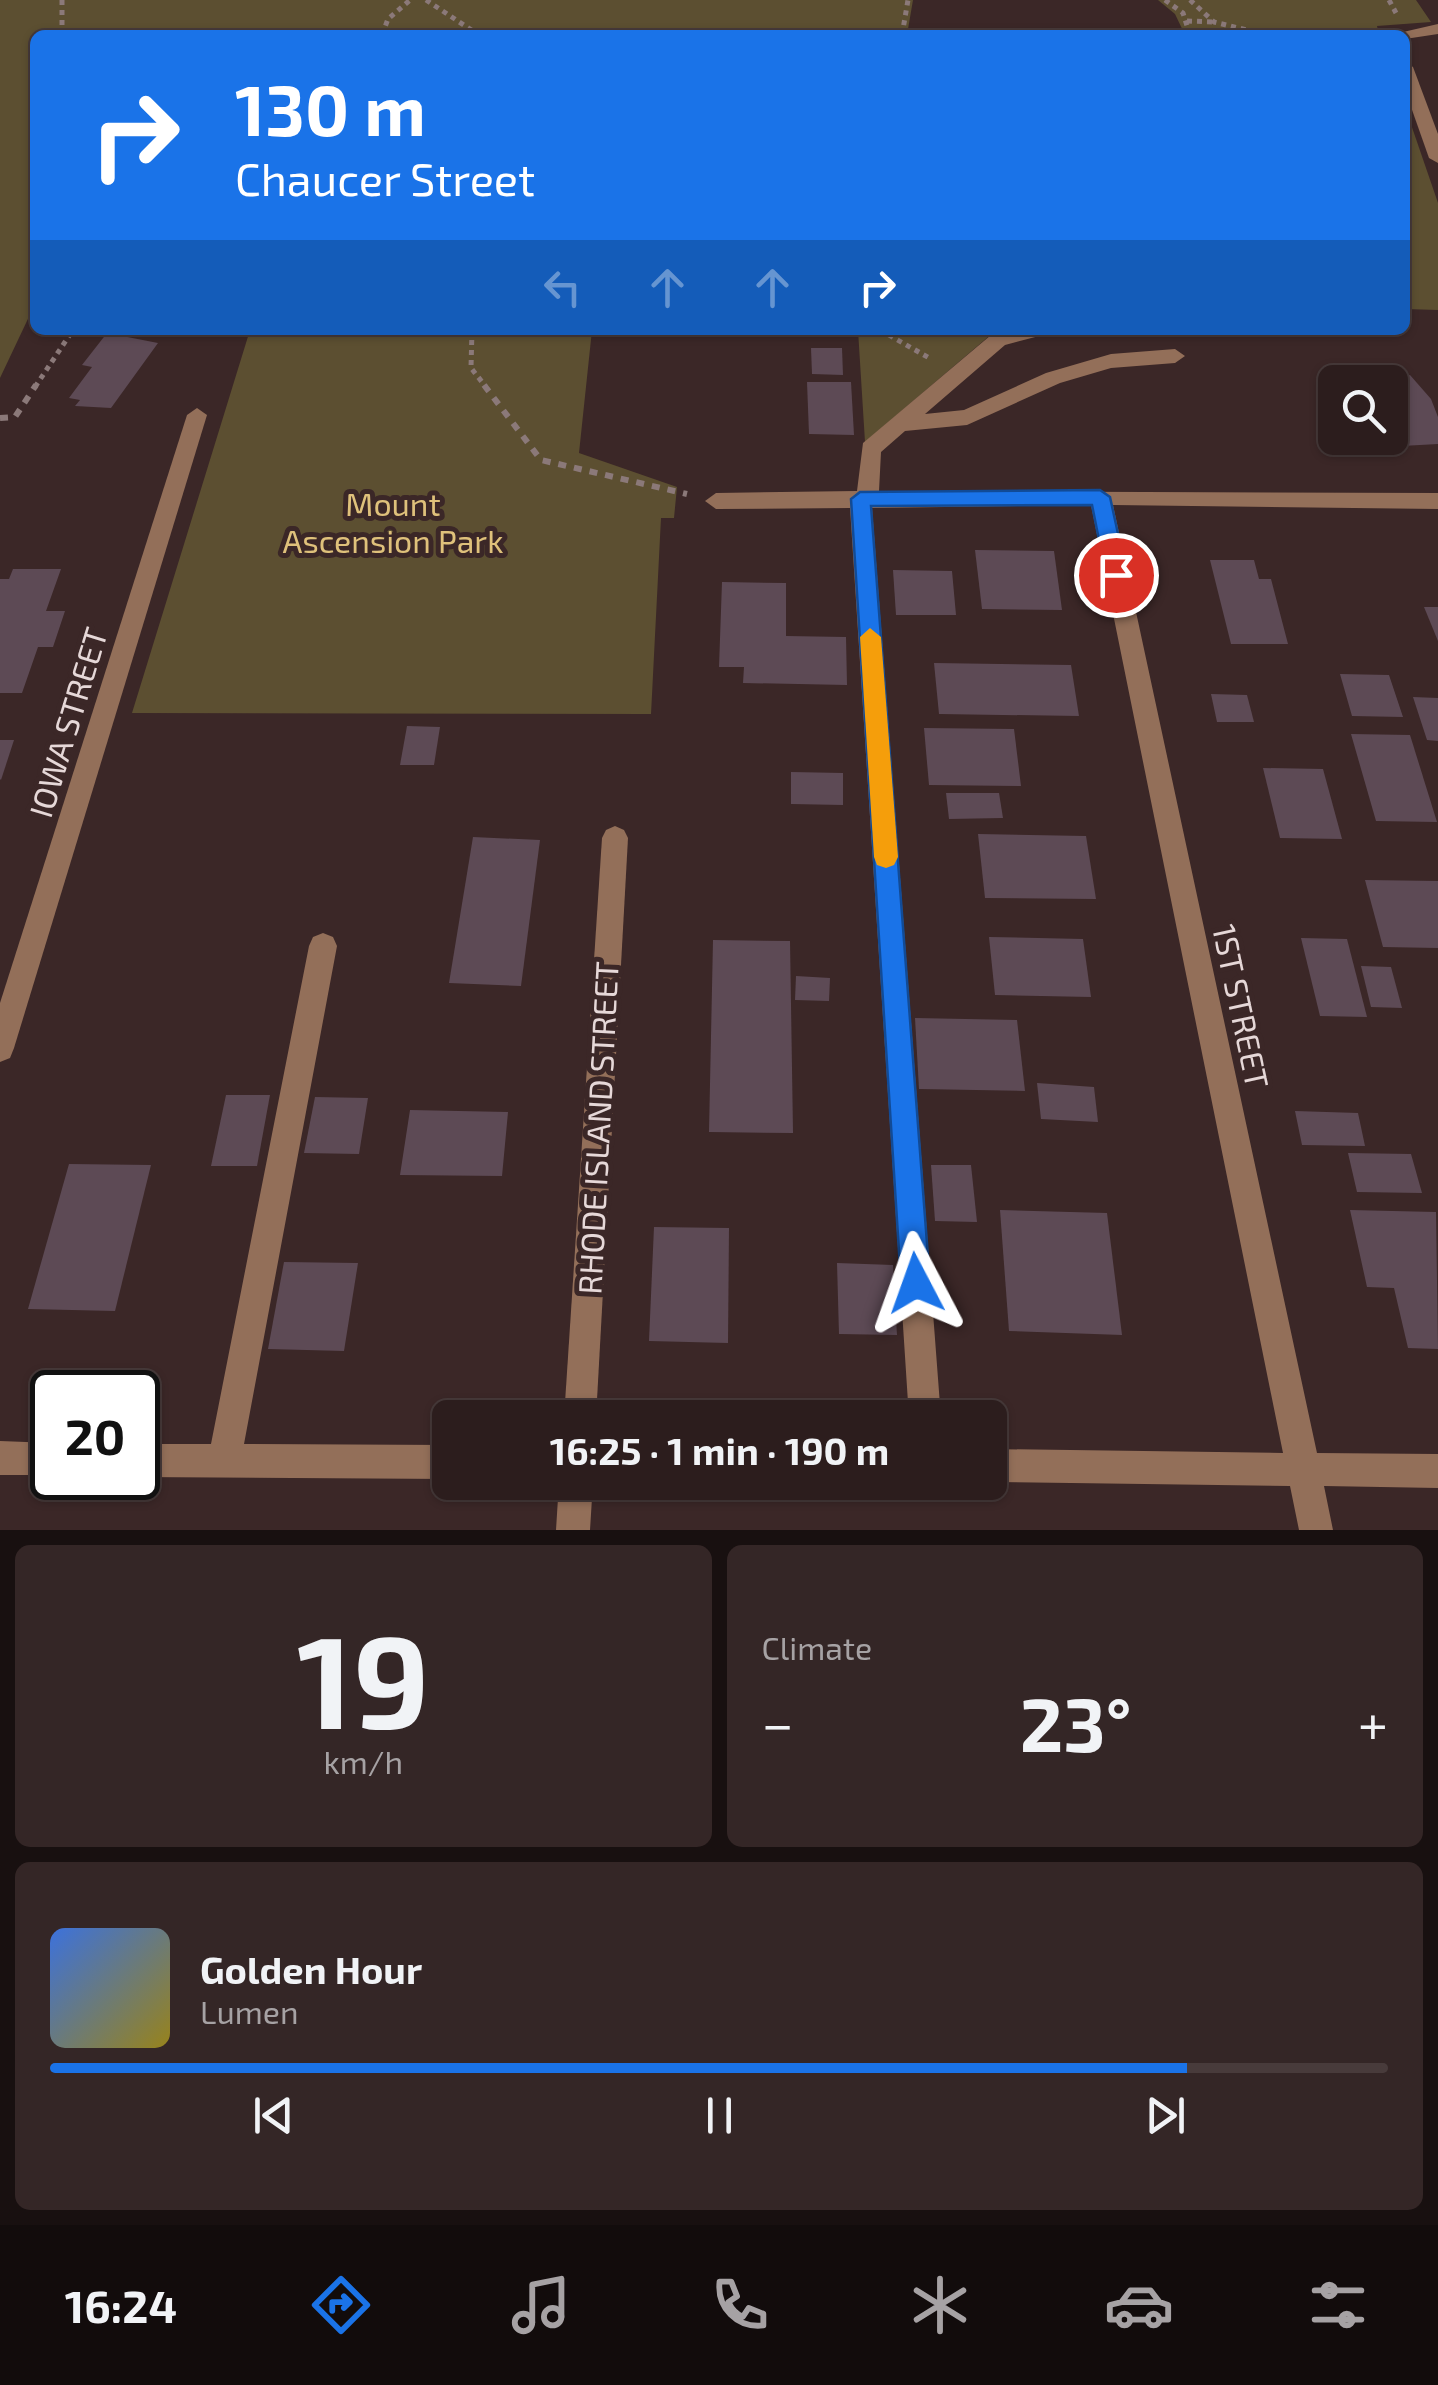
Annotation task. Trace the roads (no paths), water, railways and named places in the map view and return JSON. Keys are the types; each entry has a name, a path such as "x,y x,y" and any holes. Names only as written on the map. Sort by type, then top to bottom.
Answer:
{"street":[{"path":"1410,32 1438,29"},
{"path":"1410,81 1438,158"},
{"path":"923,1400 864,499 870,449 998,340 1017,335"},
{"path":"899,424 967,417 1053,378 1112,361 1175,356"},
{"name":"IOWA STREET","path":"0,1048 197,415"},
{"path":"716,501 1100,497 1438,501"},
{"name":"1ST STREET","path":"1100,497 1316,1530"},
{"name":"RHODE ISLAND STREET","path":"581,1400 615,838"},
{"path":"224,1460 323,946"},
{"path":"0,1458 30,1459"},
{"path":"160,1460 432,1462"},
{"path":"1007,1466 1438,1471"},
{"path":"574,1530 575,1500"}],"park label":[{"name":"Mount Ascension Park","path":"393,522"}]}
